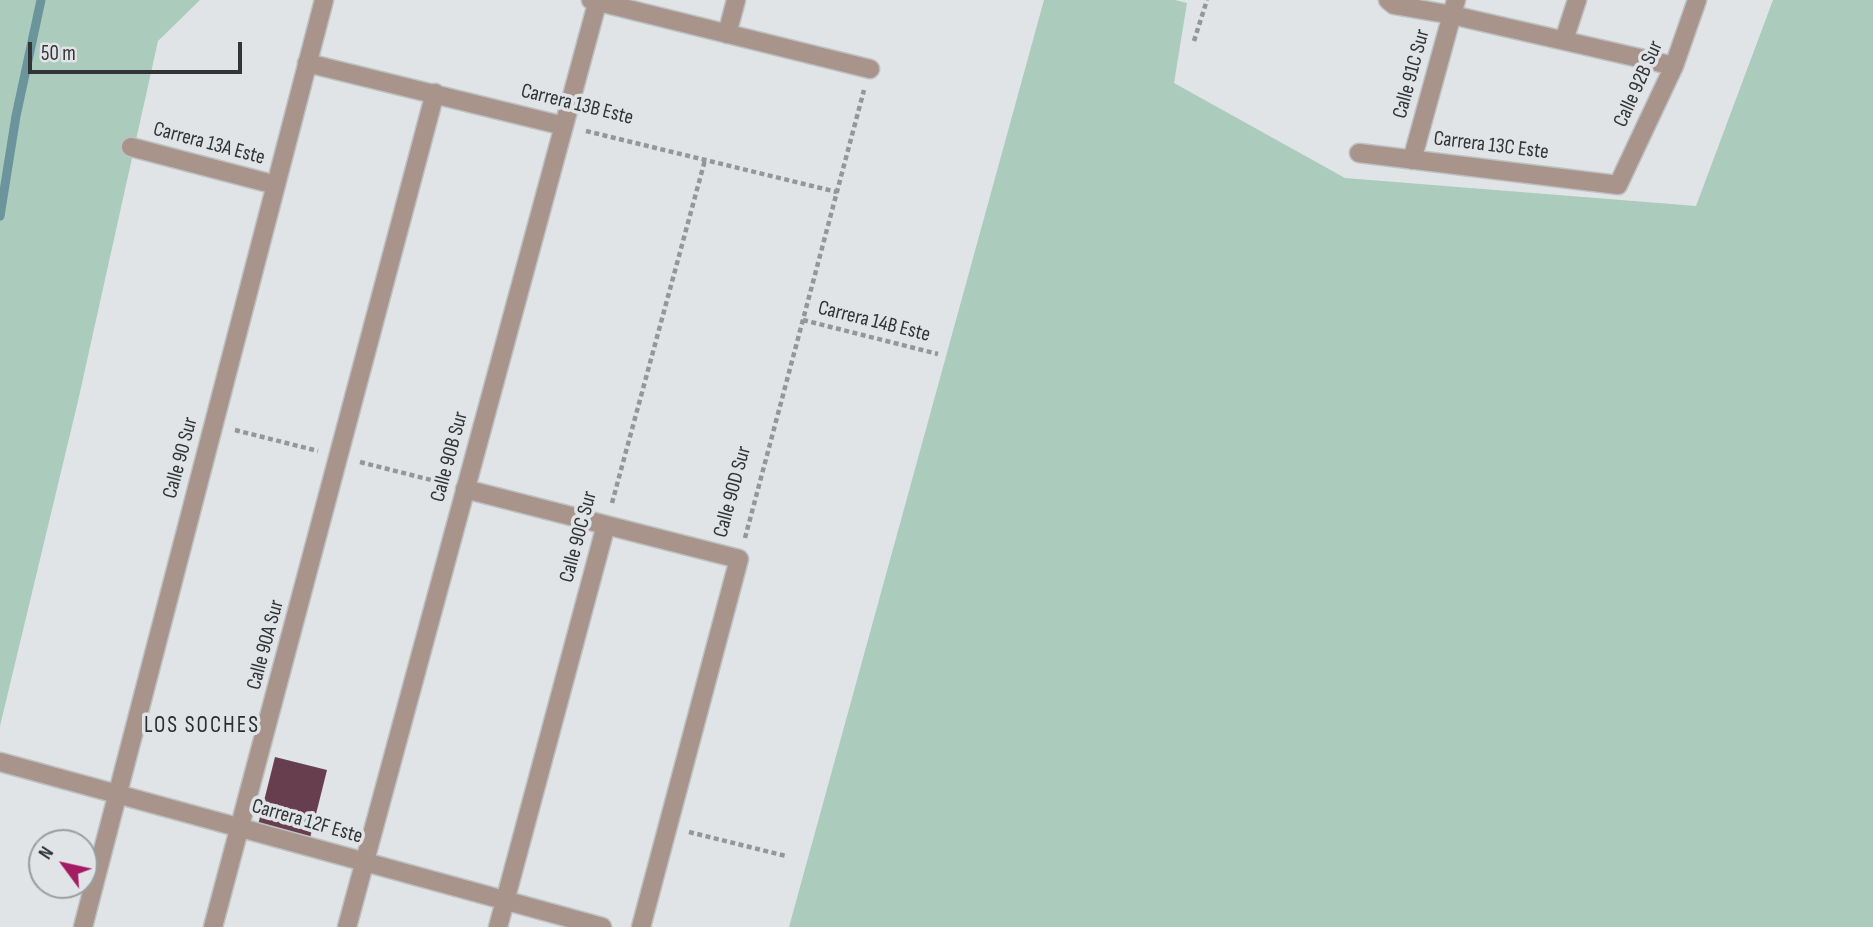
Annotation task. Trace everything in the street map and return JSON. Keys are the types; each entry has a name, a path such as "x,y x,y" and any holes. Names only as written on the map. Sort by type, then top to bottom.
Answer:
{"street":[{"name":"Calle 90 Sur","path":"83,927 324,0"},
{"path":"727,34 736,0"},
{"path":"1388,0 1394,5 1454,8 1564,40 1674,66"},
{"path":"1564,40 1577,0"},
{"name":"Calle 92B Sur","path":"1618,185 1674,66 1697,0"},
{"path":"595,1 870,69"},
{"name":"Calle 90B Sur","path":"347,927 564,125 595,1"},
{"name":"Calle 91C Sur","path":"1412,160 1454,8"},
{"name":"Carrera 13B Este","path":"307,63 564,125"},
{"name":"Calle 90A Sur","path":"213,927 435,93"},
{"name":"Carrera 13A Este","path":"131,147 276,185"},
{"name":"Carrera 13C Este","path":"1359,153 1618,185"},
{"path":"465,489 739,559"},
{"name":"Calle 90C Sur","path":"498,927 606,526"},
{"name":"Calle 90D Sur","path":"641,927 739,559"},
{"name":"Carrera 12F Este","path":"0,762 602,927"}],"path":[{"path":"1194,41 1207,0"},
{"name":"Calle 90D Sur","path":"739,559 870,69"},
{"name":"Carrera 13B Este","path":"564,125 837,192"},
{"name":"Calle 90C Sur","path":"606,526 705,160"},
{"name":"Carrera 14B Este","path":"803,320 939,354"},
{"path":"668,827 786,856"}],"green space":[{"path":"0,0 200,0 158,41 78,401 0,726"},
{"path":"1044,0 1175,0 1187,3 1174,83 1345,178 1696,206 1773,0 1873,0 1873,927 789,927"}],"building":[{"path":"275,757 327,770 309,842 257,829"}],"waterway":[{"path":"0,216 16,116 41,0"}],"district":[{"name":"LOS SOCHES","path":"202,726"}]}
